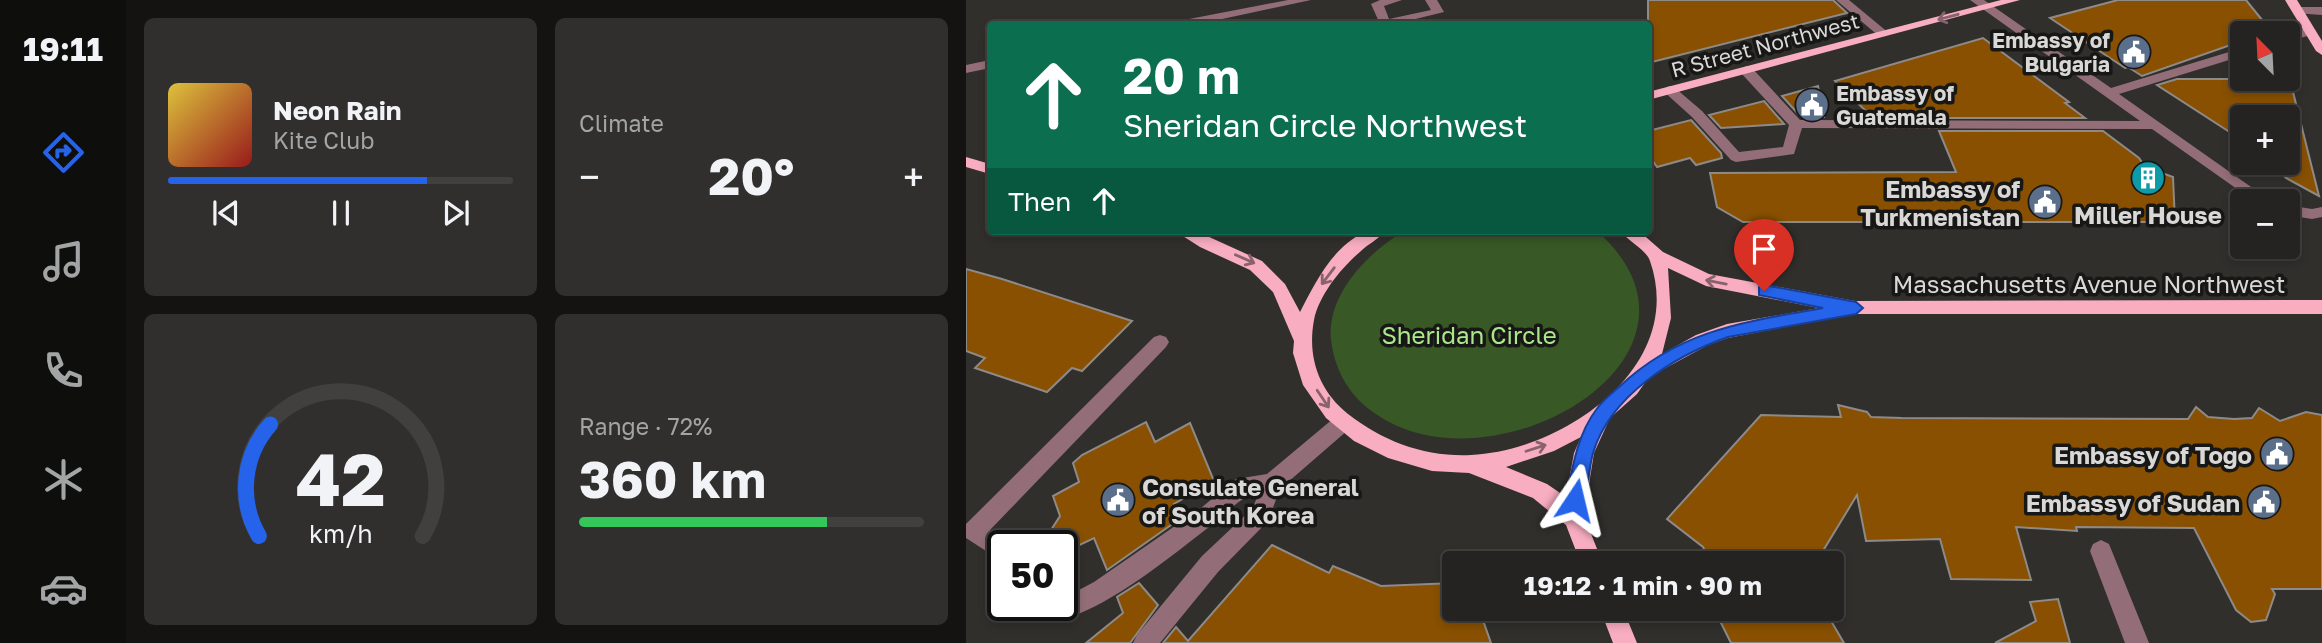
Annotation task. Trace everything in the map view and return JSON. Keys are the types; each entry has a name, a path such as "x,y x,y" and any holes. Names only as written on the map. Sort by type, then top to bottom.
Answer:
{"main road":[{"name":"R Street Northwest","path":"1652,95 1884,34 1981,4 2014,0"},
{"path":"2294,6 2322,51"},
{"path":"966,162 987,168"},
{"path":"1190,235 1206,245 1241,256 1266,271 1287,300 1300,336 1309,375 1341,424 1356,436 1404,458 1470,464 1522,483 1547,496 1573,518 1587,551"},
{"path":"1300,336 1307,311 1328,275 1349,251 1371,235"},
{"name":"Massachusetts Avenue Northwest","path":"1633,235 1677,269 1706,280 1856,308"},
{"path":"1470,464 1553,442 1602,415 1646,371 1659,335 1666,296 1657,256"},
{"name":"Massachusetts Avenue Northwest","path":"1646,371 1702,340 1727,331 1856,308 2322,307"},
{"path":"1573,518 1584,453 1602,415"},
{"path":"1616,621 1625,643"}],"street":[{"path":"1199,21 1305,0"},
{"path":"1384,21 1377,4 1396,0"},
{"path":"1395,21 1438,12 1431,0"},
{"path":"1842,0 1884,34"},
{"path":"1981,4 2246,189"},
{"path":"2294,6 2322,11"},
{"path":"2300,34 2310,31"},
{"path":"2108,93 2230,56"},
{"path":"966,69 987,65"},
{"path":"1746,70 1796,124 2153,125"},
{"path":"1670,90 1697,114 1736,157 1789,151 1796,124"},
{"path":"2300,211 2322,212"},
{"path":"2300,216 2322,226"},
{"path":"987,540 974,531 1160,342"},
{"path":"1145,643 1210,564 1261,514 1272,483 1341,424"},
{"path":"1078,603 1102,590 1208,515 1242,486 1272,483"},
{"path":"2101,551 2137,643"}],"green space":[{"name":"Sheridan Circle","path":"1398,235 1600,235 1632,276 1638,320 1622,361 1589,396 1544,421 1492,436 1438,437 1389,422 1366,407 1343,378 1334,354 1331,323 1335,307 1352,276 1377,250"}],"building":[{"path":"1648,0 1833,0 1847,13 1652,62 1652,21 1648,21"},
{"path":"2118,0 2246,0 2263,21 2230,21 2230,45 2142,76 2128,67 2125,68 2050,18"},
{"path":"1983,38 2069,102 2065,103 2085,118 1873,118 1835,81"},
{"path":"2177,79 2230,79 2230,91 2291,91 2296,105 2230,105 2230,132 2157,85"},
{"path":"1818,86 1824,117 1801,117 1782,96"},
{"path":"1764,101 1784,124 1721,128 1709,115"},
{"path":"1691,120 1721,153 1722,158 1696,165 1690,158 1657,167 1652,160 1652,130"},
{"path":"2300,120 2319,196 2283,175 2300,175"},
{"path":"1939,131 2103,131 2139,158 2145,167 2173,177 2175,222 1743,222 1717,207 1710,173 1956,172"},
{"path":"966,269 1132,321 1082,371 1072,368 1047,392 975,368 985,358 966,351"},
{"path":"1838,405 1867,412 1871,417 1902,418 2188,419 2196,407 2208,417 2234,419 2252,418 2259,408 2280,421 2306,412 2322,415 2322,589 2272,589 2275,594 2266,620 2251,622 2236,610 2194,528 2076,527 2077,531 2016,527 2031,580 1951,579 1940,539 1866,541 1857,495 1823,551 1705,551 1667,519 1761,415 1841,417"},
{"name":"Consulate General of South Korea","path":"1146,422 1155,442 1190,423 1214,481 1174,504 1181,518 1107,570 1094,538 1078,546 1078,530 1051,530 1060,516 1053,496 1079,482 1073,463 1082,455"},
{"path":"1272,545 1329,573 1333,566 1381,586 1442,583 1442,621 1483,621 1491,643 1163,643 1176,627 1188,641"},
{"path":"1139,583 1158,605 1130,643 1086,643 1123,613 1117,597"},
{"path":"2058,599 2070,643 1995,643 2036,621 2030,602"},
{"path":"1720,621 1831,621 1844,643 1731,643"}],"place":[{"name":"Embassy of Bulgaria","path":"2134,52"},
{"name":"Embassy of Guatemala","path":"1812,105"},
{"name":"Miller House","path":"2148,178"},
{"name":"Embassy of Turkmenistan","path":"2045,202"},
{"name":"Embassy of Togo","path":"2277,454"},
{"name":"Consulate General of South Korea","path":"1118,500"},
{"name":"Embassy of Sudan","path":"2264,502"}],"route":[{"path":"1575,500 1584,453 1602,415 1646,371 1702,340 1727,331 1856,308 1764,291"}]}
